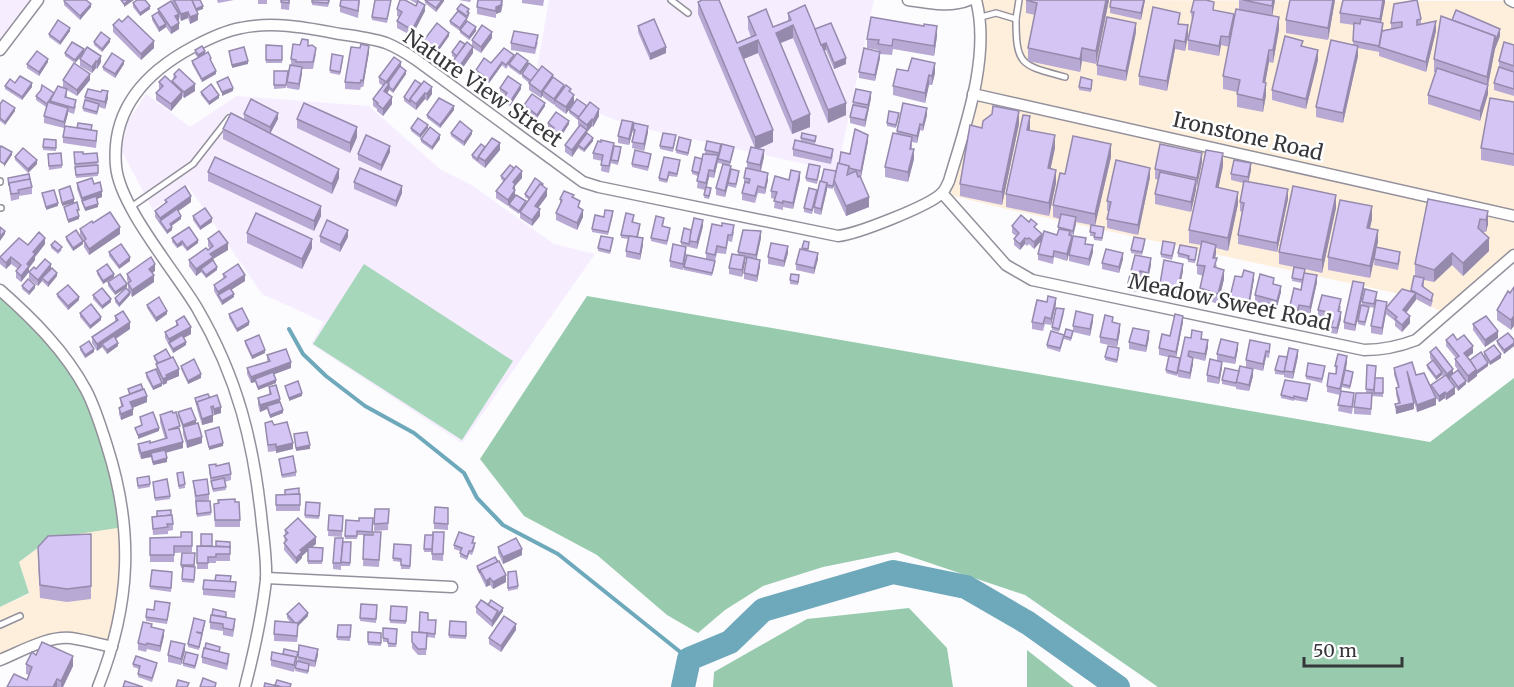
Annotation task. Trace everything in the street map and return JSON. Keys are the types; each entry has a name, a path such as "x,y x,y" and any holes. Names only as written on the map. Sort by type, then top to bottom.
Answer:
{"street":[{"path":"0,50 38,0"},
{"path":"908,0 935,4 963,1"},
{"path":"942,193 949,181 973,94 981,43 981,17 976,0"},
{"name":"Nature View Street","path":"245,687 253,657 266,578 258,482 250,436 237,392 214,341 197,308 131,208 116,170 115,146 119,125 128,105 147,79 177,56 211,37 240,28 265,25 292,26 371,39 393,47 415,59 575,177 599,187 838,236 865,230 942,193"},
{"name":"Ironstone Road","path":"973,94 1514,216"},
{"name":"Meadow Sweet Road","path":"942,193 1006,265 1032,280 1364,350 1398,347 1416,340 1514,255"},
{"path":"0,290 43,331 86,390 100,424 119,492 126,539 125,583 121,613 99,687"},
{"path":"266,578 453,587"},
{"path":"0,660 56,639 70,638 112,647"}],"lane":[{"path":"671,0 688,13"},
{"path":"1019,0 1016,44 1022,59 1033,68 1065,77"},
{"path":"981,17 996,13 1016,19"},
{"path":"131,208 145,195 193,164 229,118"},
{"path":"0,624 20,616"}],"shaded area":[{"path":"0,0 37,0 0,50"},
{"path":"549,0 874,0 837,171 636,127 602,115 537,68"},
{"path":"977,0 1514,1 1514,256 1448,315 1409,296 942,193 949,182 981,43"},
{"path":"146,94 190,127 237,96 369,106 441,170 470,184 554,244 595,254 462,443 311,344 324,322 262,294 188,186 153,210 121,150 128,121"},
{"path":"111,527 124,527 125,539 112,647 71,638 0,659 0,607 29,594 19,562 51,538"}],"green space":[{"path":"364,264 513,361 462,440 313,344"},
{"path":"0,291 66,359 100,423 124,527 51,538 19,562 29,593 0,607"},
{"path":"587,296 1430,442 1514,378 1514,687 1158,687 1025,595 897,552 823,567 763,586 725,610 698,633 667,615 597,555 524,516 480,459"},
{"path":"909,608 947,648 953,687 713,687 714,672 807,619"},
{"path":"1027,650 1074,687 1027,687"}],"building":[{"path":"65,0 86,0 91,4 80,16"},
{"path":"137,0 145,0 150,6 140,13 133,3"},
{"path":"174,0 192,0 198,14 190,17 188,12 181,14"},
{"path":"192,0 200,0 203,6 196,9"},
{"path":"312,0 329,0 328,3 312,2"},
{"path":"341,0 359,0 358,11 340,6"},
{"path":"375,0 391,0 387,19 372,17"},
{"path":"400,0 416,6 418,1 425,5 412,30 397,21 402,12 397,9"},
{"path":"425,0 442,0 436,8"},
{"path":"478,0 502,0 501,5 496,7 496,11 477,7"},
{"path":"719,0 737,43 756,35 748,17 766,9 773,27 791,20 788,13 805,5 846,103 828,110 793,25 776,33 810,114 792,122 758,40 739,48 773,130 755,137 698,2"},
{"path":"1026,0 1106,0 1096,51 1082,48 1080,59 1028,48 1037,3"},
{"path":"1111,0 1144,0 1141,13 1110,7"},
{"path":"1194,0 1214,2 1213,10 1234,14 1229,37 1221,36 1219,46 1188,40"},
{"path":"1243,0 1273,0 1272,6"},
{"path":"1290,0 1333,0 1328,28 1286,20"},
{"path":"1343,0 1383,0 1380,19 1340,13"},
{"path":"1417,0 1421,19 1417,20 1417,25 1436,21 1426,62 1379,47 1382,31 1402,27 1402,22 1391,23 1394,4"},
{"path":"171,1 179,14 175,16 179,23 171,28 158,9"},
{"path":"461,4 469,9 467,16 457,9"},
{"path":"1153,7 1180,13 1178,24 1188,25 1185,42 1175,40 1167,81 1139,76"},
{"path":"1236,9 1279,17 1273,50 1269,50 1263,82 1266,83 1263,100 1237,94 1240,80 1223,76"},
{"path":"1456,10 1500,29 1495,42 1495,36 1452,20"},
{"path":"458,11 467,18 460,28 450,21"},
{"path":"158,12 166,24 159,28 152,16"},
{"path":"128,16 154,41 141,54 113,25 119,19 122,22"},
{"path":"1441,16 1495,36 1487,77 1434,59"},
{"path":"871,17 937,26 934,46 893,39 892,46 878,44 879,40 867,39"},
{"path":"1107,17 1136,23 1126,71 1097,65"},
{"path":"654,19 666,47 650,54 638,26"},
{"path":"1361,19 1383,23 1379,46 1353,41 1354,23 1360,24"},
{"path":"58,20 70,28 60,42 49,34"},
{"path":"467,21 476,27 469,37 460,30"},
{"path":"437,23 449,33 437,50 424,40"},
{"path":"831,23 846,58 834,63 826,43 821,45 815,29"},
{"path":"482,25 492,32 481,47 472,40"},
{"path":"514,31 538,35 535,48 511,43"},
{"path":"101,32 110,39 102,49 94,42"},
{"path":"1285,36 1303,41 1301,46 1318,50 1306,99 1272,90"},
{"path":"302,39 308,40 308,46 312,45 316,48 313,62 296,62 291,59 293,44 300,45"},
{"path":"1331,40 1358,46 1343,113 1316,107"},
{"path":"460,41 465,44 457,56 452,52"},
{"path":"72,42 84,49 75,60 65,53"},
{"path":"467,42 473,47 457,70 450,65"},
{"path":"1504,42 1514,45 1514,66 1499,61"},
{"path":"361,44 369,46 363,81 361,80 360,83 345,82 351,47 360,48"},
{"path":"266,45 282,46 282,60 266,60"},
{"path":"202,46 205,51 198,55 195,50"},
{"path":"87,47 101,56 92,67 80,59"},
{"path":"244,47 248,61 232,65 229,51"},
{"path":"504,48 514,55 506,65 502,62 489,80 476,70 484,58 491,63"},
{"path":"864,48 880,52 875,75 859,72"},
{"path":"37,51 48,59 39,72 27,64"},
{"path":"208,52 216,71 202,79 192,61"},
{"path":"112,53 124,61 115,74 103,67"},
{"path":"517,53 528,61 520,72 509,64"},
{"path":"332,54 343,56 340,72 330,70"},
{"path":"394,57 401,62 386,82 379,77"},
{"path":"912,58 935,63 932,76 929,75 925,93 893,86 897,69 908,71"},
{"path":"74,63 90,74 77,90 63,80"},
{"path":"529,63 539,71 531,81 522,74"},
{"path":"290,65 302,67 299,84 287,82"},
{"path":"400,66 406,71 393,90 388,83"},
{"path":"542,66 553,75 541,92 529,83"},
{"path":"1499,67 1514,72 1514,89 1494,83"},
{"path":"1437,68 1488,85 1480,111 1428,95"},
{"path":"179,69 195,84 184,92 172,81"},
{"path":"274,71 288,71 286,85 274,85"},
{"path":"20,76 32,83 22,97 5,86 10,79 15,83"},
{"path":"165,76 182,92 171,104 156,93 163,86 159,82"},
{"path":"508,76 521,85 510,102 503,98 507,93 500,88"},
{"path":"228,77 233,88 222,92 217,82"},
{"path":"553,77 564,85 554,99 543,91"},
{"path":"1081,77 1092,80 1091,89 1079,87"},
{"path":"415,80 421,84 410,102 404,97"},
{"path":"424,81 432,87 416,104 410,99"},
{"path":"386,82 389,84 384,91 392,97 383,109 373,99"},
{"path":"211,84 219,95 209,102 201,92"},
{"path":"42,85 54,93 47,104 36,96"},
{"path":"566,85 574,95 566,107 555,100"},
{"path":"58,86 67,89 65,97 76,100 74,108 50,101"},
{"path":"88,89 108,91 105,102 85,97"},
{"path":"856,89 871,92 868,105 853,102"},
{"path":"532,94 545,103 537,115 524,105"},
{"path":"439,98 454,106 440,125 427,115"},
{"path":"1490,98 1514,102 1514,154 1481,148"},
{"path":"251,99 278,113 270,127 244,114"},
{"path":"577,99 587,106 579,117 569,110"},
{"path":"3,100 15,108 5,122 0,118 0,104"},
{"path":"85,100 99,104 97,112 83,108"},
{"path":"48,102 68,108 64,122 44,116"},
{"path":"590,102 599,109 593,121 592,119 587,125 578,118"},
{"path":"304,103 357,127 350,143 297,119"},
{"path":"903,103 927,108 923,125 920,124 917,136 897,131"},
{"path":"853,105 868,108 865,120 850,117"},
{"path":"993,106 1019,111 1002,192 960,184 970,125 982,128 983,121 992,114"},
{"path":"889,111 899,113 896,125 887,123"},
{"path":"556,112 569,121 558,137 551,133 554,128 548,123"},
{"path":"231,113 339,169 332,184 223,129"},
{"path":"1023,115 1030,116 1027,130 1055,135 1048,168 1056,170 1049,203 1006,194"},
{"path":"418,118 428,125 420,135 411,128"},
{"path":"622,120 633,122 629,139 618,136"},
{"path":"460,121 472,131 464,142 451,133"},
{"path":"78,123 92,125 91,130 77,128"},
{"path":"634,123 648,126 644,144 632,142"},
{"path":"580,125 587,130 572,150 565,145"},
{"path":"65,126 97,131 96,141 63,137"},
{"path":"430,127 440,135 432,147 421,139"},
{"path":"855,129 868,135 861,171 839,164 841,152 850,154"},
{"path":"587,133 593,138 584,149 578,145"},
{"path":"663,133 676,135 673,148 660,146"},
{"path":"802,133 816,136 815,141 801,138"},
{"path":"893,133 912,137 910,149 914,149 908,172 885,167"},
{"path":"366,135 390,146 381,165 358,154"},
{"path":"1073,136 1111,144 1095,214 1053,205 1060,173 1065,174"},
{"path":"679,137 691,140 688,153 676,150"},
{"path":"492,138 500,143 485,161 478,157"},
{"path":"44,139 56,140 56,148 43,147"},
{"path":"601,140 614,143 609,166 601,165 603,155 593,153 598,141 601,142"},
{"path":"795,140 833,149 831,158 793,149"},
{"path":"707,141 721,144 719,153 705,150"},
{"path":"481,144 485,147 478,160 472,155"},
{"path":"722,144 734,147 730,162 718,159"},
{"path":"1160,144 1202,153 1197,178 1155,169"},
{"path":"1,146 12,152 4,164 0,161"},
{"path":"614,146 621,147 618,161 611,160"},
{"path":"751,147 764,150 760,165 747,162"},
{"path":"23,148 37,160 28,169 15,157"},
{"path":"635,150 651,154 648,167 632,164"},
{"path":"1206,150 1223,153 1216,187 1238,192 1228,238 1189,230"},
{"path":"74,152 97,153 98,162 75,164"},
{"path":"61,153 62,165 49,166 48,154"},
{"path":"703,154 718,155 714,171 709,170 706,183 697,181"},
{"path":"215,157 321,206 314,221 208,172"},
{"path":"664,157 680,160 677,174 669,172 667,180 659,178"},
{"path":"695,157 702,159 699,173 692,171"},
{"path":"1116,160 1150,168 1138,225 1107,219 1111,202 1107,201"},
{"path":"1234,160 1251,163 1248,177 1231,174"},
{"path":"838,163 849,166 847,175 856,171 869,197 846,206 834,180"},
{"path":"723,164 731,166 725,191 716,188"},
{"path":"809,164 820,166 817,180 806,178"},
{"path":"98,165 98,173 76,175 75,167"},
{"path":"510,165 514,168 506,180 501,176"},
{"path":"516,166 522,171 513,182 515,190 508,200 496,191"},
{"path":"360,168 402,186 396,201 354,182"},
{"path":"746,168 768,173 765,188 758,186 755,196 742,193 745,182 749,183 750,179 744,178"},
{"path":"731,169 739,171 736,184 728,183"},
{"path":"824,169 836,171 833,186 821,182"},
{"path":"791,170 800,172 793,203 774,201 777,192 771,191 775,176 789,180"},
{"path":"1160,172 1196,180 1191,202 1155,194"},
{"path":"29,174 30,179 9,183 9,186 8,178"},
{"path":"92,178 94,184 100,182 102,191 82,198 77,183"},
{"path":"535,178 543,184 542,186 540,184 530,198 525,194"},
{"path":"30,179 32,187 11,194 9,183"},
{"path":"820,181 827,183 821,209 814,207"},
{"path":"1244,181 1288,189 1277,243 1238,235 1244,203 1240,202"},
{"path":"540,184 547,189 535,206 540,209 532,220 520,212"},
{"path":"70,186 74,199 62,203 59,190"},
{"path":"185,186 191,196 160,218 155,211 167,202 165,200"},
{"path":"1293,186 1336,195 1322,260 1279,252"},
{"path":"706,187 711,188 709,196 704,195"},
{"path":"809,188 817,190 812,210 804,208"},
{"path":"54,190 58,203 46,207 42,193"},
{"path":"564,191 574,195 572,197 580,201 578,207 583,210 577,223 556,213"},
{"path":"516,195 526,201 519,211 509,204"},
{"path":"96,196 98,204 85,208 82,201"},
{"path":"1428,199 1488,211 1486,220 1480,219 1478,228 1489,238 1463,263 1452,253 1434,270 1415,264"},
{"path":"1340,200 1372,206 1367,228 1378,230 1370,266 1328,257"},
{"path":"77,202 79,216 68,220 64,207"},
{"path":"205,208 212,218 200,227 193,216"},
{"path":"177,209 181,216 170,224 172,227 167,231 160,221"},
{"path":"605,210 613,211 608,232 592,229 595,215 604,217"},
{"path":"110,212 120,227 89,249 80,229"},
{"path":"256,213 312,239 302,259 247,233"},
{"path":"626,213 634,215 632,222 640,224 637,237 621,235"},
{"path":"1061,214 1076,217 1073,231 1058,227"},
{"path":"1021,215 1029,222 1031,219 1037,224 1034,227 1042,234 1034,242 1025,238 1020,244 1014,239 1019,233 1012,226"},
{"path":"656,216 664,218 662,226 670,228 667,241 651,238"},
{"path":"694,218 703,220 697,242 689,241"},
{"path":"327,220 348,230 340,245 320,236"},
{"path":"722,223 734,225 732,235 728,235 726,248 717,246 715,255 706,253 712,224 722,226"},
{"path":"1091,225 1104,227 1102,238 1094,237 1095,233 1090,232"},
{"path":"0,227 5,231 0,237"},
{"path":"189,227 198,240 187,248 182,241 177,245 172,238"},
{"path":"684,228 691,230 689,244 681,242"},
{"path":"1059,229 1070,231 1069,235 1072,236 1067,254 1054,251 1053,257 1038,254 1044,231 1057,235"},
{"path":"76,230 83,241 73,248 66,237"},
{"path":"743,230 761,231 756,255 738,252"},
{"path":"219,231 228,243 210,254 213,257 196,269 189,260 213,246 208,239"},
{"path":"39,232 45,238 33,252 35,254 27,264 29,266 21,276 16,271 21,265 11,257 6,263 0,257 19,238 28,245"},
{"path":"601,236 613,238 610,251 598,248"},
{"path":"629,236 643,238 640,254 626,251"},
{"path":"1073,236 1086,238 1085,244 1093,245 1089,259 1069,255"},
{"path":"1134,237 1145,239 1142,252 1131,250"},
{"path":"55,241 62,247 58,251 51,245"},
{"path":"804,241 809,242 808,249 802,248"},
{"path":"1163,241 1175,243 1172,256 1161,254"},
{"path":"1202,241 1216,245 1213,258 1217,258 1214,267 1224,270 1218,294 1200,288 1205,266 1197,265"},
{"path":"771,243 788,246 784,261 768,257"},
{"path":"121,244 130,257 119,266 109,252"},
{"path":"673,244 686,247 683,264 670,261"},
{"path":"1180,245 1197,248 1195,260 1178,253"},
{"path":"1376,247 1400,252 1398,264 1374,259"},
{"path":"800,249 818,253 814,268 796,264"},
{"path":"1106,249 1123,253 1119,267 1102,263"},
{"path":"732,254 745,256 742,270 729,268"},
{"path":"687,255 715,261 712,273 684,267"},
{"path":"1135,255 1151,258 1148,273 1140,271 1137,285 1128,283"},
{"path":"151,257 155,264 149,269 154,275 132,290 127,274"},
{"path":"747,257 760,260 757,276 744,273"},
{"path":"45,259 51,264 38,280 29,272 34,267 36,269"},
{"path":"213,260 217,267 206,275 201,269"},
{"path":"1164,260 1183,264 1178,288 1160,284"},
{"path":"107,264 114,274 103,281 97,271"},
{"path":"238,264 245,275 218,292 214,285 226,277 223,274"},
{"path":"1294,267 1305,269 1303,280 1292,278"},
{"path":"52,268 57,273 48,283 42,278"},
{"path":"1244,270 1254,273 1249,302 1230,297 1235,276 1242,277"},
{"path":"1304,273 1317,275 1310,307 1299,305 1296,316 1288,314 1294,288 1301,290"},
{"path":"120,274 127,284 115,292 108,282"},
{"path":"791,274 799,275 798,282 790,280"},
{"path":"1260,274 1274,278 1273,284 1281,286 1277,301 1255,295"},
{"path":"1414,276 1424,278 1422,286 1433,294 1431,301 1411,290"},
{"path":"28,279 35,285 29,292 22,286"},
{"path":"1353,281 1364,283 1355,325 1344,322"},
{"path":"68,285 79,297 68,306 57,294"},
{"path":"1514,287 1514,316 1511,320 1497,310 1508,291 1510,293"},
{"path":"102,288 111,299 102,306 93,295"},
{"path":"126,288 130,292 119,304 115,298"},
{"path":"230,288 234,294 222,301 218,295"},
{"path":"1365,289 1377,292 1374,304 1362,302"},
{"path":"1402,289 1416,293 1403,310 1410,316 1402,325 1395,319 1397,317 1386,308"},
{"path":"1322,295 1341,299 1337,328 1331,327 1333,321 1325,319 1327,312 1318,310"},
{"path":"1048,296 1056,298 1051,319 1045,317 1043,324 1032,322 1037,300 1047,302"},
{"path":"159,297 167,311 156,318 147,305"},
{"path":"1376,300 1387,302 1382,328 1371,326"},
{"path":"91,304 101,317 90,326 80,313"},
{"path":"1361,305 1369,307 1365,322 1358,321"},
{"path":"242,308 249,322 237,329 229,314"},
{"path":"1056,308 1064,309 1059,329 1052,327"},
{"path":"123,311 130,322 97,344 92,337 118,320 115,316"},
{"path":"1076,311 1093,315 1090,329 1073,326"},
{"path":"1175,314 1183,316 1176,352 1159,348 1162,334 1170,336"},
{"path":"1105,315 1113,317 1112,322 1120,324 1117,340 1100,337"},
{"path":"184,316 191,327 169,339 165,332 178,325 176,321"},
{"path":"1486,316 1498,331 1485,340 1473,324"},
{"path":"1133,328 1149,331 1146,346 1129,342"},
{"path":"1066,329 1073,331 1071,338 1064,336"},
{"path":"1192,330 1202,332 1201,339 1208,340 1205,354 1189,351 1188,356 1193,358 1190,373 1178,370 1185,337 1191,338"},
{"path":"1051,331 1064,335 1060,348 1047,345"},
{"path":"1508,333 1514,343 1504,350 1497,341"},
{"path":"1453,334 1457,340 1464,335 1473,346 1464,353 1477,369 1468,376 1455,359 1459,356 1446,340"},
{"path":"182,335 186,342 173,349 169,343"},
{"path":"259,335 265,350 252,356 245,341"},
{"path":"114,336 118,343 107,350 102,344"},
{"path":"1221,339 1238,343 1235,358 1217,354"},
{"path":"1250,340 1270,344 1263,364 1246,360"},
{"path":"89,341 94,349 85,355 80,347"},
{"path":"1494,345 1501,354 1490,362 1484,352"},
{"path":"1108,346 1119,348 1117,360 1105,357"},
{"path":"1436,347 1453,369 1447,374 1430,352"},
{"path":"1289,348 1298,350 1293,372 1284,371"},
{"path":"166,349 171,358 158,363 154,356"},
{"path":"286,349 291,362 251,377 247,368 270,361 267,355"},
{"path":"1481,352 1488,363 1477,371 1470,360"},
{"path":"1338,354 1347,356 1340,389 1327,386 1329,373 1336,374"},
{"path":"1169,356 1180,358 1177,373 1166,370"},
{"path":"1279,356 1287,357 1284,372 1275,370"},
{"path":"173,357 179,369 166,375 167,377 163,379 156,364"},
{"path":"194,359 201,374 188,381 181,366"},
{"path":"1210,359 1222,362 1219,378 1207,375"},
{"path":"1433,360 1442,372 1436,377 1427,365"},
{"path":"1412,362 1416,375 1424,373 1436,398 1417,405 1407,371 1414,403 1396,407 1395,404 1400,403 1394,368"},
{"path":"1308,363 1325,366 1322,379 1306,376"},
{"path":"1367,365 1376,366 1374,390 1366,389"},
{"path":"1240,366 1253,369 1249,385 1236,382"},
{"path":"1225,368 1239,371 1236,383 1222,380"},
{"path":"156,369 162,383 153,387 146,373"},
{"path":"1345,370 1353,372 1350,386 1342,384"},
{"path":"1458,370 1466,381 1458,387 1450,376"},
{"path":"273,372 276,380 258,387 255,379"},
{"path":"1446,375 1455,387 1439,396 1431,385"},
{"path":"1375,378 1383,378 1383,393 1374,393"},
{"path":"1285,380 1310,384 1307,399 1281,395"},
{"path":"298,381 302,393 289,398 285,386"},
{"path":"141,384 143,389 130,394 128,389"},
{"path":"276,385 280,399 260,405 258,398 271,394 269,387"},
{"path":"144,389 147,396 130,402 133,409 121,414 119,408 123,406 120,398"},
{"path":"1341,391 1354,393 1352,407 1338,405"},
{"path":"1356,393 1372,393 1371,409 1354,407"},
{"path":"208,394 210,398 197,402 197,405 195,398"},
{"path":"217,395 221,407 214,409 213,406 211,407 213,415 202,419 197,402"},
{"path":"280,402 283,410 270,415 267,406"},
{"path":"191,408 196,420 183,425 178,412"},
{"path":"153,412 159,428 138,435 135,428 142,425 140,417"},
{"path":"176,412 180,426 168,430 179,428 183,442 141,453 138,444 167,438 160,415"},
{"path":"272,421 274,425 287,422 293,443 276,447 276,444 268,445 265,423"},
{"path":"198,423 202,437 187,441 183,427"},
{"path":"219,427 223,443 209,447 205,431"},
{"path":"307,432 310,445 296,448 294,434"},
{"path":"165,450 167,458 153,462 151,453"},
{"path":"293,456 296,472 282,475 279,459"},
{"path":"229,463 231,474 211,478 209,465"},
{"path":"183,472 185,484 179,486 177,473"},
{"path":"149,476 150,484 138,486 137,478"},
{"path":"224,478 226,487 213,489 211,481"},
{"path":"167,479 170,496 155,498 153,482"},
{"path":"207,479 209,494 196,496 193,481"},
{"path":"299,488 299,494 285,495 285,490"},
{"path":"300,494 300,505 276,505 276,495"},
{"path":"235,499 235,502 239,502 240,520 215,520 214,504 219,503 218,500"},
{"path":"196,501 210,501 211,512 197,514"},
{"path":"306,502 320,503 319,516 305,515"},
{"path":"435,507 448,508 448,524 434,523"},
{"path":"375,509 389,509 388,523 374,524"},
{"path":"171,510 171,515 157,517 157,511"},
{"path":"172,515 173,524 153,529 152,517"},
{"path":"329,515 343,516 342,531 328,530"},
{"path":"298,518 316,537 300,550 302,552 296,558 284,543 287,540 284,536 288,533 285,530"},
{"path":"359,518 373,518 372,532 357,531 357,536 345,536 346,520 359,521"},
{"path":"181,532 192,532 192,546 174,546 174,555 150,555 150,538 181,537"},
{"path":"373,532 381,532 379,560 363,559 364,535 373,535"},
{"path":"433,532 444,532 443,554 432,554"},
{"path":"459,532 474,537 472,543 475,543 467,557 460,553 462,548 454,545"},
{"path":"91,534 91,586 67,589 40,585 38,547 48,536"},
{"path":"201,534 212,534 212,546 201,546"},
{"path":"425,535 433,535 432,549 424,549"},
{"path":"335,538 343,538 341,563 333,563"},
{"path":"516,538 522,549 503,557 498,547"},
{"path":"216,541 230,542 230,547 216,546"},
{"path":"343,542 351,542 350,563 341,562"},
{"path":"394,544 411,545 410,566 401,565 401,559 393,558"},
{"path":"197,546 230,547 230,554 216,554 216,557 208,557 208,563 197,563"},
{"path":"308,547 323,548 322,561 308,561"},
{"path":"182,553 195,553 194,565 181,565"},
{"path":"495,557 498,562 480,570 480,573 477,566"},
{"path":"499,561 506,575 493,582 490,578 486,581 480,570"},
{"path":"183,566 195,567 194,580 182,579"},
{"path":"152,570 172,572 171,588 150,586"},
{"path":"516,571 518,586 508,588 508,572"},
{"path":"216,575 231,576 230,582 215,581"},
{"path":"204,580 236,582 235,591 203,589"},
{"path":"481,600 498,611 492,621 476,607"},
{"path":"491,600 503,608 498,615 498,611 488,605"},
{"path":"155,601 170,603 167,620 146,617 147,609 154,610"},
{"path":"299,603 308,613 298,623 295,623 287,614"},
{"path":"361,604 377,605 376,619 360,618"},
{"path":"391,606 407,607 406,621 390,620"},
{"path":"213,609 226,612 226,617 212,615"},
{"path":"420,612 428,613 428,620 436,620 435,634 419,632"},
{"path":"211,615 235,619 233,630 223,628 223,624 210,622"},
{"path":"504,616 516,624 501,646 489,638"},
{"path":"194,618 205,621 202,633 196,632 202,634 199,647 188,644"},
{"path":"275,621 298,623 297,636 274,634"},
{"path":"450,621 466,622 466,636 449,635"},
{"path":"143,622 152,624 151,627 164,630 160,646 138,643"},
{"path":"338,625 351,625 350,637 337,637"},
{"path":"383,628 397,629 396,644 388,643 388,639 383,638"},
{"path":"368,632 381,633 381,643 368,642"},
{"path":"412,632 427,633 426,649 418,649 412,642"},
{"path":"171,641 185,644 181,659 168,655"},
{"path":"42,642 73,656 61,681 57,679 53,687 7,687 14,674 27,680 32,667 26,664 32,652 36,655"},
{"path":"206,643 220,647 219,652 205,648"},
{"path":"299,645 318,649 315,661 298,657"},
{"path":"204,648 229,654 227,664 202,657"},
{"path":"284,649 298,652 296,660 296,657 283,654"},
{"path":"186,652 198,655 195,666 183,663"},
{"path":"272,652 296,657 294,665 271,660"},
{"path":"136,656 157,663 152,678 138,674 140,666 133,664"},
{"path":"297,661 309,664 308,671 295,668"},
{"path":"203,678 216,683 215,687 200,687"},
{"path":"178,680 189,683 187,687 176,687"},
{"path":"277,680 291,684 290,687 275,685"},
{"path":"125,681 143,687 123,687"},
{"path":"265,683 281,687 264,687"}],"waterway":[{"path":"289,329 303,354 326,376 365,406 414,433 464,473 477,498 503,525 558,554 689,659"},
{"path":"683,687 689,659 730,642 763,610 893,572 966,587 1028,623 1118,687"}]}
